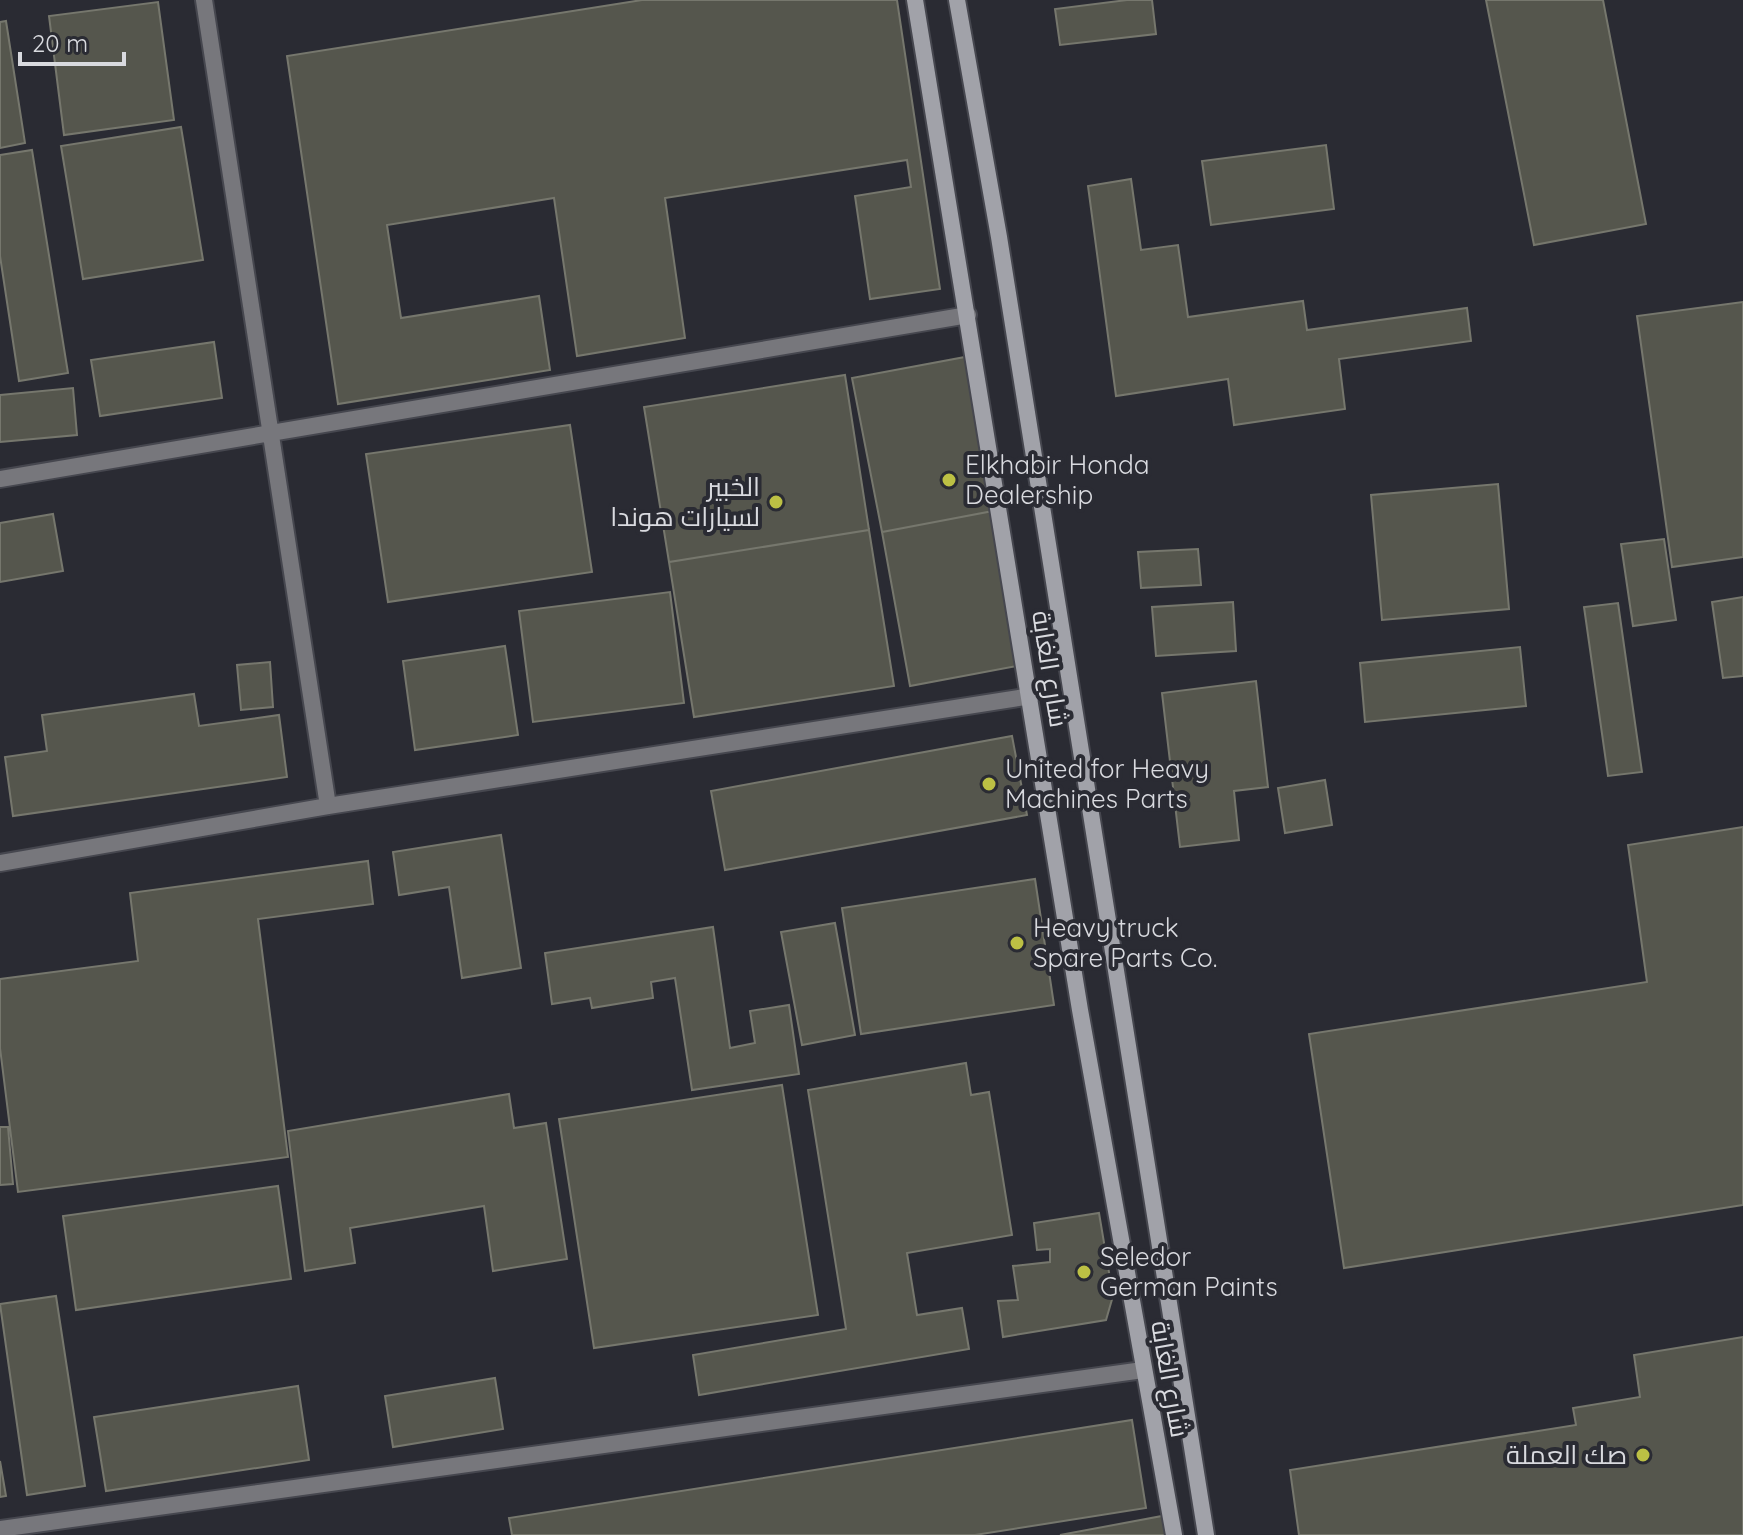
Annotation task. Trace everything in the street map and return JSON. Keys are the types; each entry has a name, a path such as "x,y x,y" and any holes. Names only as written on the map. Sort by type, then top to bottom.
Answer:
{"main road":[{"name":"شارع الغابة","path":"915,0 1031,696 1082,1026 1174,1535"},
{"name":"شارع الغابة","path":"957,0 999,237 1206,1535"}],"lane":[{"path":"204,0 328,806"},
{"path":"0,479 968,315"},
{"path":"0,863 328,806 1031,696"},
{"path":"0,1529 1143,1370"}],"building":[{"path":"642,0 897,0 940,289 870,299 855,196 911,187 907,160 665,198 685,338 577,356 554,198 387,225 401,318 539,296 550,370 338,404 287,56"},
{"path":"1152,0 1156,34 1060,45 1055,9"},
{"path":"1486,0 1603,0 1646,224 1534,245"},
{"path":"158,2 174,120 64,135 49,16"},
{"path":"6,21 25,143 0,148 0,22"},
{"path":"181,127 203,260 83,279 61,146"},
{"path":"1326,145 1334,209 1211,225 1202,161"},
{"path":"32,150 68,373 19,381 0,256 0,155"},
{"path":"1131,179 1141,250 1178,245 1188,317 1303,301 1307,330 1467,308 1471,341 1339,359 1345,409 1234,425 1228,379 1116,396 1088,186"},
{"path":"1743,302 1743,557 1672,567 1637,316"},
{"path":"214,342 222,398 100,416 91,360"},
{"path":"965,357 993,511 882,532 852,378"},
{"path":"845,375 869,530 669,562 644,407"},
{"path":"73,388 77,435 0,442 0,395"},
{"path":"570,425 592,572 388,602 366,454"},
{"path":"1498,484 1509,609 1382,620 1371,495"},
{"path":"993,511 1022,665 910,686 882,532"},
{"path":"53,514 63,571 0,582 0,523"},
{"path":"869,530 894,686 694,717 669,562"},
{"path":"1664,539 1676,620 1633,626 1621,544"},
{"path":"1198,549 1201,585 1141,588 1138,552"},
{"path":"670,592 684,703 533,722 519,611"},
{"path":"1743,597 1743,676 1723,678 1712,602"},
{"path":"1233,602 1236,651 1156,656 1152,607"},
{"path":"1618,603 1642,772 1608,776 1584,607"},
{"path":"505,646 518,735 415,750 403,661"},
{"path":"1520,647 1526,706 1365,722 1360,663"},
{"path":"270,662 273,707 241,710 237,665"},
{"path":"1256,681 1268,787 1234,791 1239,840 1180,847 1162,693"},
{"path":"194,694 199,726 279,715 287,777 13,816 5,757 47,751 42,715"},
{"path":"1012,736 1027,815 725,870 711,791"},
{"path":"1325,780 1332,825 1285,833 1278,788"},
{"path":"1743,827 1743,1205 1344,1268 1309,1034 1647,982 1628,845"},
{"path":"501,835 521,968 462,978 449,887 399,895 393,852"},
{"path":"368,861 373,904 258,919 288,1157 18,1192 0,1048 0,979 138,961 130,893"},
{"path":"1035,879 1054,1005 861,1034 842,908"},
{"path":"835,923 855,1035 802,1045 781,932"},
{"path":"713,927 730,1048 755,1043 750,1011 789,1005 799,1074 692,1090 675,978 651,982 653,998 592,1008 590,998 552,1004 545,953"},
{"path":"966,1063 971,1095 989,1092 1012,1235 907,1253 917,1315 962,1308 969,1349 699,1395 693,1355 846,1329 808,1090"},
{"path":"782,1085 818,1315 594,1348 559,1119"},
{"path":"509,1094 514,1128 546,1123 567,1259 493,1271 484,1206 350,1228 355,1263 305,1271 288,1131"},
{"path":"0,1127 8,1127 13,1184 0,1185"},
{"path":"278,1186 291,1279 76,1310 63,1216"},
{"path":"1099,1213 1113,1296 1106,1320 1003,1337 998,1301 1018,1300 1013,1266 1050,1262 1050,1249 1037,1250 1034,1223"},
{"path":"56,1296 85,1486 27,1495 0,1304"},
{"path":"1743,1337 1743,1535 1299,1535 1290,1470 1576,1425 1573,1408 1640,1397 1634,1355"},
{"path":"495,1378 503,1429 393,1447 385,1396"},
{"path":"298,1386 309,1460 106,1491 94,1417"},
{"path":"1132,1420 1146,1508 975,1535 512,1535 509,1518"},
{"path":"0,1461 6,1496 0,1497"},
{"path":"1162,1516 1166,1535 1060,1535"}],"place":[{"name":"Elkhabir Honda Dealership","path":"949,480"},
{"name":"الخبير لسيارات هوندا","path":"776,502"},
{"name":"United for Heavy Machines Parts","path":"989,784"},
{"name":"Heavy truck Spare Parts Co.","path":"1017,943"},
{"name":"Seledor German Paints","path":"1084,1272"},
{"name":"صك العملة","path":"1643,1455"}]}
